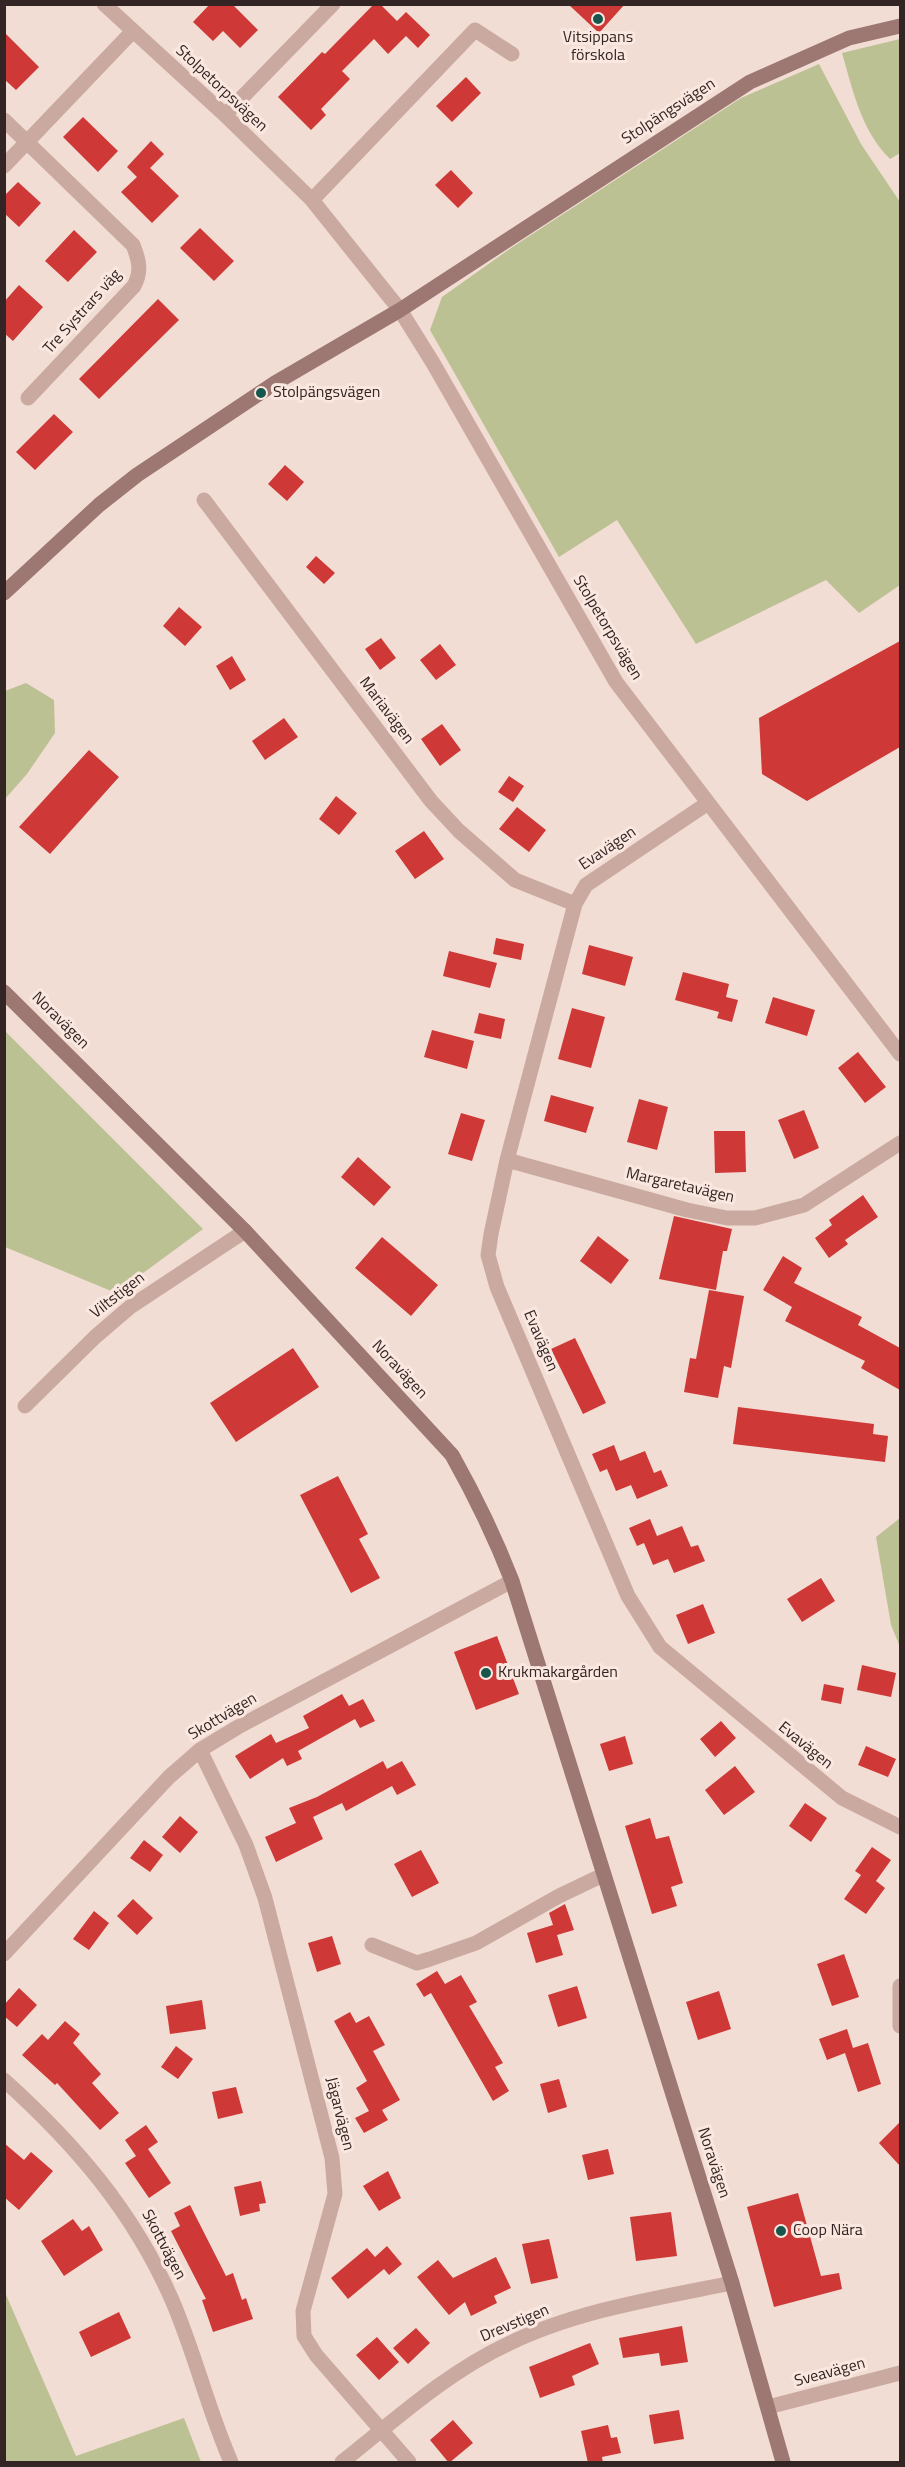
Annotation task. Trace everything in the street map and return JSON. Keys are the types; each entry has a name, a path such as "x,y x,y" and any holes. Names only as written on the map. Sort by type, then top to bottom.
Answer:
{"street":[{"name":"Stolpetorpsvägen","path":"104,4 225,115 312,200 399,310 433,363 616,681 900,1054"},
{"path":"225,115 333,4"},
{"name":"Stolpängsvägen","path":"4,593 91,513 137,475 275,383 399,310 750,82 849,38 900,26"},
{"path":"312,200 475,30 512,54"},
{"path":"4,166 132,32"},
{"name":"Tre Systrars väg","path":"4,120 133,245 139,260 140,275 134,286 28,398"},
{"name":"Mariavägen","path":"204,500 431,801 459,831 515,880 575,904"},
{"name":"Evavägen","path":"708,804 586,885 575,904 507,1160 488,1255 497,1287 628,1596 660,1647 842,1798 900,1827"},
{"name":"Noravägen","path":"4,992 245,1231 452,1455 494,1535 512,1581 732,2283 783,2463"},
{"name":"Margaretavägen","path":"507,1160 687,1210 727,1218 756,1218 804,1205 900,1143"},
{"name":"Viltstigen","path":"25,1406 130,1307 245,1231"},
{"name":"Skottvägen","path":"4,1954 169,1777 200,1750 238,1727 512,1581"},
{"name":"Jägarvägen","path":"200,1750 246,1845 265,1898 332,2158 335,2194 303,2311 304,2336 316,2355 409,2463"},
{"path":"372,1945 417,1963 476,1943 559,1896 603,1875"},
{"path":"900,1986 900,2026"},
{"name":"Skottvägen","path":"4,2080 39,2111 86,2162 124,2209 171,2298 231,2463"},
{"name":"Drevstigen","path":"342,2463 437,2386 509,2343 592,2314 732,2283"},
{"name":"Sveavägen","path":"768,2407 900,2373"}],"green space":[{"path":"900,39 900,153 890,159 880,148 865,123 854,96 842,53"},
{"path":"819,64 861,144 900,202 900,585 859,613 826,580 696,644 617,520 559,557 430,330 442,297 511,248 741,98"},
{"path":"26,683 54,700 55,733 27,774 5,799 5,691"},
{"path":"5,1031 203,1229 116,1293 5,1247"},
{"path":"900,1518 900,1647 891,1625 876,1537"},
{"path":"4,2290 76,2456 184,2418 201,2462 5,2462"}],"building":[{"path":"210,4 232,4 258,30 240,48 223,31 213,41 193,22"},
{"path":"374,4 380,4 397,21 406,12 430,35 418,48 406,36 388,54 374,39 342,71 350,79 321,109 326,115 311,130 278,97 322,52 325,54"},
{"name":"Vitsippans förskola","path":"568,4 625,4 599,33"},
{"path":"4,32 39,67 16,90 4,79"},
{"path":"466,77 481,93 452,122 436,106"},
{"path":"83,117 118,151 98,172 63,137"},
{"path":"151,141 164,154 150,168 179,196 152,223 121,192 137,177 127,167"},
{"path":"451,170 473,193 458,208 435,185"},
{"path":"18,182 41,203 19,227 4,213 4,196"},
{"path":"200,228 234,261 214,281 180,248"},
{"path":"74,230 97,252 68,282 45,261"},
{"path":"19,285 43,307 13,341 4,333 4,302"},
{"path":"158,299 179,320 99,399 79,379"},
{"path":"54,414 73,432 35,470 16,452"},
{"path":"285,465 304,482 287,501 268,484"},
{"path":"316,556 335,573 324,584 306,567"},
{"path":"179,607 202,627 185,646 163,626"},
{"path":"381,638 396,658 380,670 365,649"},
{"path":"900,641 900,747 807,801 762,774 759,718"},
{"path":"440,644 456,665 436,680 420,660"},
{"path":"232,656 246,680 230,690 216,666"},
{"path":"284,718 298,737 265,760 252,741"},
{"path":"442,724 461,750 440,766 421,739"},
{"path":"89,750 119,777 50,854 19,827"},
{"path":"509,776 524,786 513,802 498,792"},
{"path":"336,796 357,813 339,835 319,819"},
{"path":"517,807 546,830 529,852 499,829"},
{"path":"424,831 444,859 415,879 395,851"},
{"path":"496,938 524,944 521,960 493,954"},
{"path":"589,945 633,957 625,986 582,974"},
{"path":"449,951 497,963 490,988 443,976"},
{"path":"683,972 729,984 726,997 738,1000 732,1022 717,1018 719,1012 675,1000"},
{"path":"773,997 815,1010 807,1036 765,1023"},
{"path":"572,1008 605,1017 591,1068 558,1059"},
{"path":"479,1013 505,1019 501,1039 474,1033"},
{"path":"432,1030 474,1041 467,1069 424,1057"},
{"path":"858,1052 886,1087 865,1103 838,1068"},
{"path":"551,1095 594,1107 586,1133 544,1121"},
{"path":"639,1099 668,1107 657,1150 627,1142"},
{"path":"804,1110 819,1148 794,1159 778,1120"},
{"path":"461,1113 485,1120 472,1161 448,1154"},
{"path":"714,1131 745,1131 746,1172 715,1173"},
{"path":"358,1157 391,1187 374,1206 341,1177"},
{"path":"863,1195 878,1217 845,1240 848,1244 829,1258 815,1238 832,1225 829,1220"},
{"path":"674,1216 732,1229 727,1251 723,1251 716,1290 659,1279"},
{"path":"598,1236 629,1260 611,1284 580,1261"},
{"path":"382,1237 438,1285 411,1316 355,1268"},
{"path":"783,1256 802,1268 794,1283 862,1317 858,1325 900,1348 900,1390 861,1368 865,1361 785,1321 792,1307 763,1290"},
{"path":"709,1290 744,1296 731,1368 724,1366 718,1398 684,1392 690,1358 696,1359"},
{"path":"575,1338 606,1403 583,1414 551,1349"},
{"path":"293,1348 319,1387 236,1442 210,1403"},
{"path":"738,1407 874,1424 873,1434 888,1436 885,1462 733,1444"},
{"path":"614,1445 620,1461 645,1451 654,1473 661,1470 668,1486 637,1499 631,1485 616,1491 607,1469 600,1472 592,1454"},
{"path":"338,1476 368,1534 359,1539 380,1578 351,1593 300,1495"},
{"path":"650,1519 657,1536 682,1526 691,1547 698,1545 705,1561 674,1573 668,1559 653,1565 644,1543 637,1546 629,1528"},
{"path":"821,1578 835,1601 802,1622 787,1599"},
{"path":"703,1604 715,1633 688,1644 676,1615"},
{"name":"Krukmakargården","path":"497,1636 519,1694 476,1710 454,1652"},
{"path":"862,1665 896,1673 891,1697 857,1690"},
{"path":"824,1684 844,1688 841,1704 821,1700"},
{"path":"342,1694 349,1706 363,1699 375,1721 360,1728 355,1719 298,1751 302,1759 287,1766 283,1758 250,1779 235,1756 271,1734 276,1743 309,1728 303,1716"},
{"path":"721,1721 736,1738 715,1757 700,1739"},
{"path":"625,1736 633,1764 609,1771 600,1744"},
{"path":"866,1746 896,1759 888,1777 858,1765"},
{"path":"383,1761 387,1769 402,1761 416,1785 397,1795 392,1786 346,1811 342,1803 313,1817 323,1839 276,1862 265,1837 296,1823 289,1808 317,1797"},
{"path":"735,1766 755,1792 724,1815 705,1790"},
{"path":"805,1803 827,1818 811,1842 789,1826"},
{"path":"180,1816 198,1832 180,1853 162,1837"},
{"path":"650,1818 656,1839 669,1836 683,1883 671,1887 677,1906 652,1914 625,1826"},
{"path":"144,1840 163,1855 150,1872 130,1858"},
{"path":"872,1847 891,1860 876,1881 885,1888 866,1914 844,1899 861,1875 855,1871"},
{"path":"421,1850 439,1883 412,1897 394,1864"},
{"path":"133,1899 153,1918 137,1935 117,1916"},
{"path":"565,1904 574,1930 557,1935 563,1955 536,1963 527,1933 553,1925 549,1913"},
{"path":"94,1911 109,1923 89,1950 73,1939"},
{"path":"332,1936 341,1964 317,1972 308,1943"},
{"path":"844,1954 859,1997 832,2006 817,1964"},
{"path":"437,1971 445,1984 461,1975 477,2002 469,2006 503,2063 495,2067 509,2091 493,2101 431,1993 424,1997 416,1984"},
{"path":"577,1986 587,2018 558,2027 548,1995"},
{"path":"19,1988 37,2005 17,2027 4,2016 4,2005"},
{"path":"719,1991 731,2029 698,2040 686,2002"},
{"path":"202,2000 206,2029 170,2034 166,2006"},
{"path":"350,2012 356,2023 369,2016 385,2045 373,2051 400,2100 382,2110 388,2120 364,2133 355,2118 369,2111 356,2088 367,2081 334,2021"},
{"path":"65,2021 80,2034 73,2043 101,2074 92,2083 119,2113 100,2130 57,2083 55,2085 22,2055 42,2034 48,2040"},
{"path":"847,2029 853,2048 868,2043 881,2084 858,2092 845,2053 827,2060 819,2039"},
{"path":"176,2046 193,2059 178,2079 161,2067"},
{"path":"559,2079 567,2107 548,2113 540,2084"},
{"path":"236,2087 243,2113 218,2119 212,2092"},
{"path":"900,2122 900,2166 879,2143"},
{"path":"146,2125 158,2142 148,2149 171,2183 149,2198 125,2163 136,2156 125,2140"},
{"path":"4,2143 24,2160 31,2152 53,2171 19,2210 4,2197"},
{"path":"608,2149 614,2174 588,2180 582,2155"},
{"path":"388,2171 401,2198 379,2211 363,2186"},
{"path":"261,2181 266,2203 259,2204 260,2211 240,2216 234,2187"},
{"name":"Coop Nära","path":"798,2193 821,2276 839,2273 842,2289 774,2307 747,2207"},
{"path":"190,2205 226,2276 233,2273 242,2300 246,2298 253,2319 213,2332 202,2300 206,2299 171,2231 180,2226 174,2213"},
{"path":"671,2212 677,2256 636,2261 630,2217"},
{"path":"73,2219 82,2231 89,2226 103,2250 64,2276 41,2241"},
{"path":"549,2239 558,2278 531,2284 522,2244"},
{"path":"387,2246 402,2264 389,2275 384,2269 348,2299 331,2278 367,2248 375,2257"},
{"path":"496,2257 511,2288 494,2296 497,2303 471,2316 465,2302 449,2315 417,2277 438,2260 453,2278"},
{"path":"119,2312 131,2338 91,2357 79,2332"},
{"path":"682,2326 688,2362 661,2366 659,2353 623,2358 619,2338"},
{"path":"416,2328 430,2343 408,2364 393,2348"},
{"path":"377,2337 399,2362 379,2380 356,2355"},
{"path":"590,2343 599,2364 572,2376 575,2385 540,2398 529,2367"},
{"path":"679,2410 684,2439 654,2444 649,2415"},
{"path":"453,2420 473,2443 449,2463 430,2440"},
{"path":"608,2425 611,2438 617,2437 621,2453 602,2457 603,2463 588,2463 581,2431"}],"place":[{"name":"Vitsippans förskola","path":"598,19"},
{"name":"Stolpängsvägen","path":"261,393"},
{"name":"Krukmakargården","path":"486,1673"},
{"name":"Coop Nära","path":"781,2231"}]}
